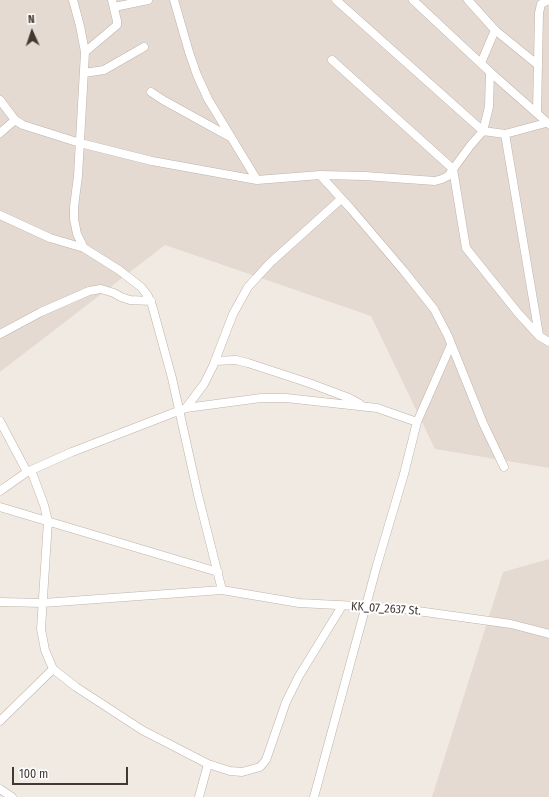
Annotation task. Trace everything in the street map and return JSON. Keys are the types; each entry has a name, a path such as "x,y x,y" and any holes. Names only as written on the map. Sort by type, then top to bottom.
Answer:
{"street":[{"path":"73,0 85,52 74,219 77,234 84,248"},
{"path":"85,52 117,25 113,3 148,0"},
{"path":"174,0 197,76 208,99 257,180"},
{"path":"336,0 483,131 505,134 548,123"},
{"path":"413,0 490,72 548,123"},
{"path":"468,0 495,30 538,65"},
{"path":"537,113 539,13 541,4 549,0"},
{"path":"481,63 495,30"},
{"path":"84,73 104,70 144,47"},
{"path":"332,60 454,169 466,248 518,313 539,336 549,342"},
{"path":"0,100 15,120 23,125 80,143 152,161 257,180 320,175 365,176 435,181 448,176 483,131 489,107 490,72"},
{"path":"151,92 232,138"},
{"path":"0,132 15,120"},
{"path":"505,134 539,336"},
{"path":"320,175 403,270 434,309 451,345 483,423 504,467"},
{"path":"183,409 204,384 215,361 233,314 248,287 270,263 342,199"},
{"path":"0,216 50,238 84,248 119,270 140,287 151,301 183,409 222,590"},
{"path":"0,334 41,312 89,291 101,290 114,293 130,300 151,301"},
{"path":"314,797 367,607 377,565 404,474 417,422 451,345"},
{"path":"215,361 236,360 248,363 350,398 364,407"},
{"path":"0,491 29,471 72,452 183,409 261,398 286,398 377,408 417,422"},
{"path":"0,421 29,471 44,505 48,521 41,629 45,650 54,669 76,687 142,730 208,764 230,771 242,772 260,767 266,760 286,702 299,676 342,606"},
{"path":"0,507 218,572"},
{"name":"KK_07_2637 St.","path":"0,602 43,603 222,590 299,603 396,608 511,624 549,634"},
{"path":"0,721 54,669"},
{"path":"199,797 208,764"},
{"path":"0,789 12,797"}],"shaded area":[{"path":"0,0 549,0 549,468 435,449 371,316 165,245 0,372"},
{"path":"549,559 549,797 432,797 503,572"}]}
